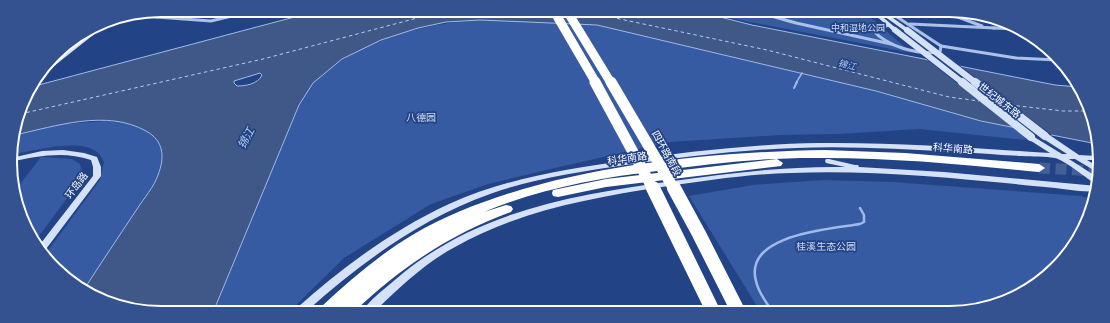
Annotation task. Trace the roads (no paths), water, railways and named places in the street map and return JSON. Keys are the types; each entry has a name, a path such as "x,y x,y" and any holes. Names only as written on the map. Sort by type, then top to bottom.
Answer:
{"highway":[{"path":"557,17 619,123 694,267 711,306"},
{"name":"四环路南段","path":"571,17 635,121 719,272 736,306"},
{"name":"科华南路","path":"331,306 360,279 402,248 434,229 475,210 567,181 663,166 737,158 824,154 872,154 1041,171 829,161 744,166 682,173 569,190 483,216 445,234 402,261 364,291 348,306"},
{"path":"719,272 741,306"}],"main road":[{"name":"世纪城东路","path":"881,17 895,30 1031,137 1092,179"},
{"name":"世纪城东路","path":"892,17 908,27 1045,136 1093,168"},
{"path":"58,60 85,39"},
{"path":"306,306 348,268 394,236 433,215 470,199 517,182 556,173 726,149 821,145 1093,158"},
{"name":"环岛路","path":"17,159 50,152 60,152 86,155 94,159 97,167 97,176 44,246"},
{"path":"829,161 872,170"},
{"path":"567,181 622,164"},
{"path":"373,306 411,270 452,244 490,226 541,207 608,192 747,173 792,170 872,170 1091,187"}],"street":[{"path":"156,17 195,22 232,17"},
{"path":"773,17 796,24 933,53 940,52 942,46"},
{"path":"896,17 908,27 942,46 1016,58 1052,60"},
{"path":"956,17 995,28"},
{"path":"889,24 873,30 880,38 892,44"},
{"path":"908,27 1006,29"}],"water":[{"name":"锦江","path":"294,17 720,17 752,25 1055,85 1072,87 1082,106 1092,143 981,121 876,91 597,25 480,20 446,22 418,28 381,40 342,59 313,83 299,105 216,306 152,306 124,301 106,295 87,285 154,184 162,162 160,145 152,135 131,124 98,120 64,124 20,134 28,106 38,85","holes":["260,73 262,75 258,81 244,86 237,86 234,83 234,81"]}],"waterway":[{"path":"796,83 802,73"},
{"path":"794,88 797,82"},
{"path":"769,306 760,293 756,281 756,265 763,253 776,244 793,237 830,228 860,224 864,222 864,215 860,208"}],"tunnel":[{"path":"1039,168 1093,171"}],"park label":[{"name":"中和湿地公园","path":"858,28"},
{"name":"八德园","path":"421,117"},
{"name":"桂溪生态公园","path":"826,246"}]}
